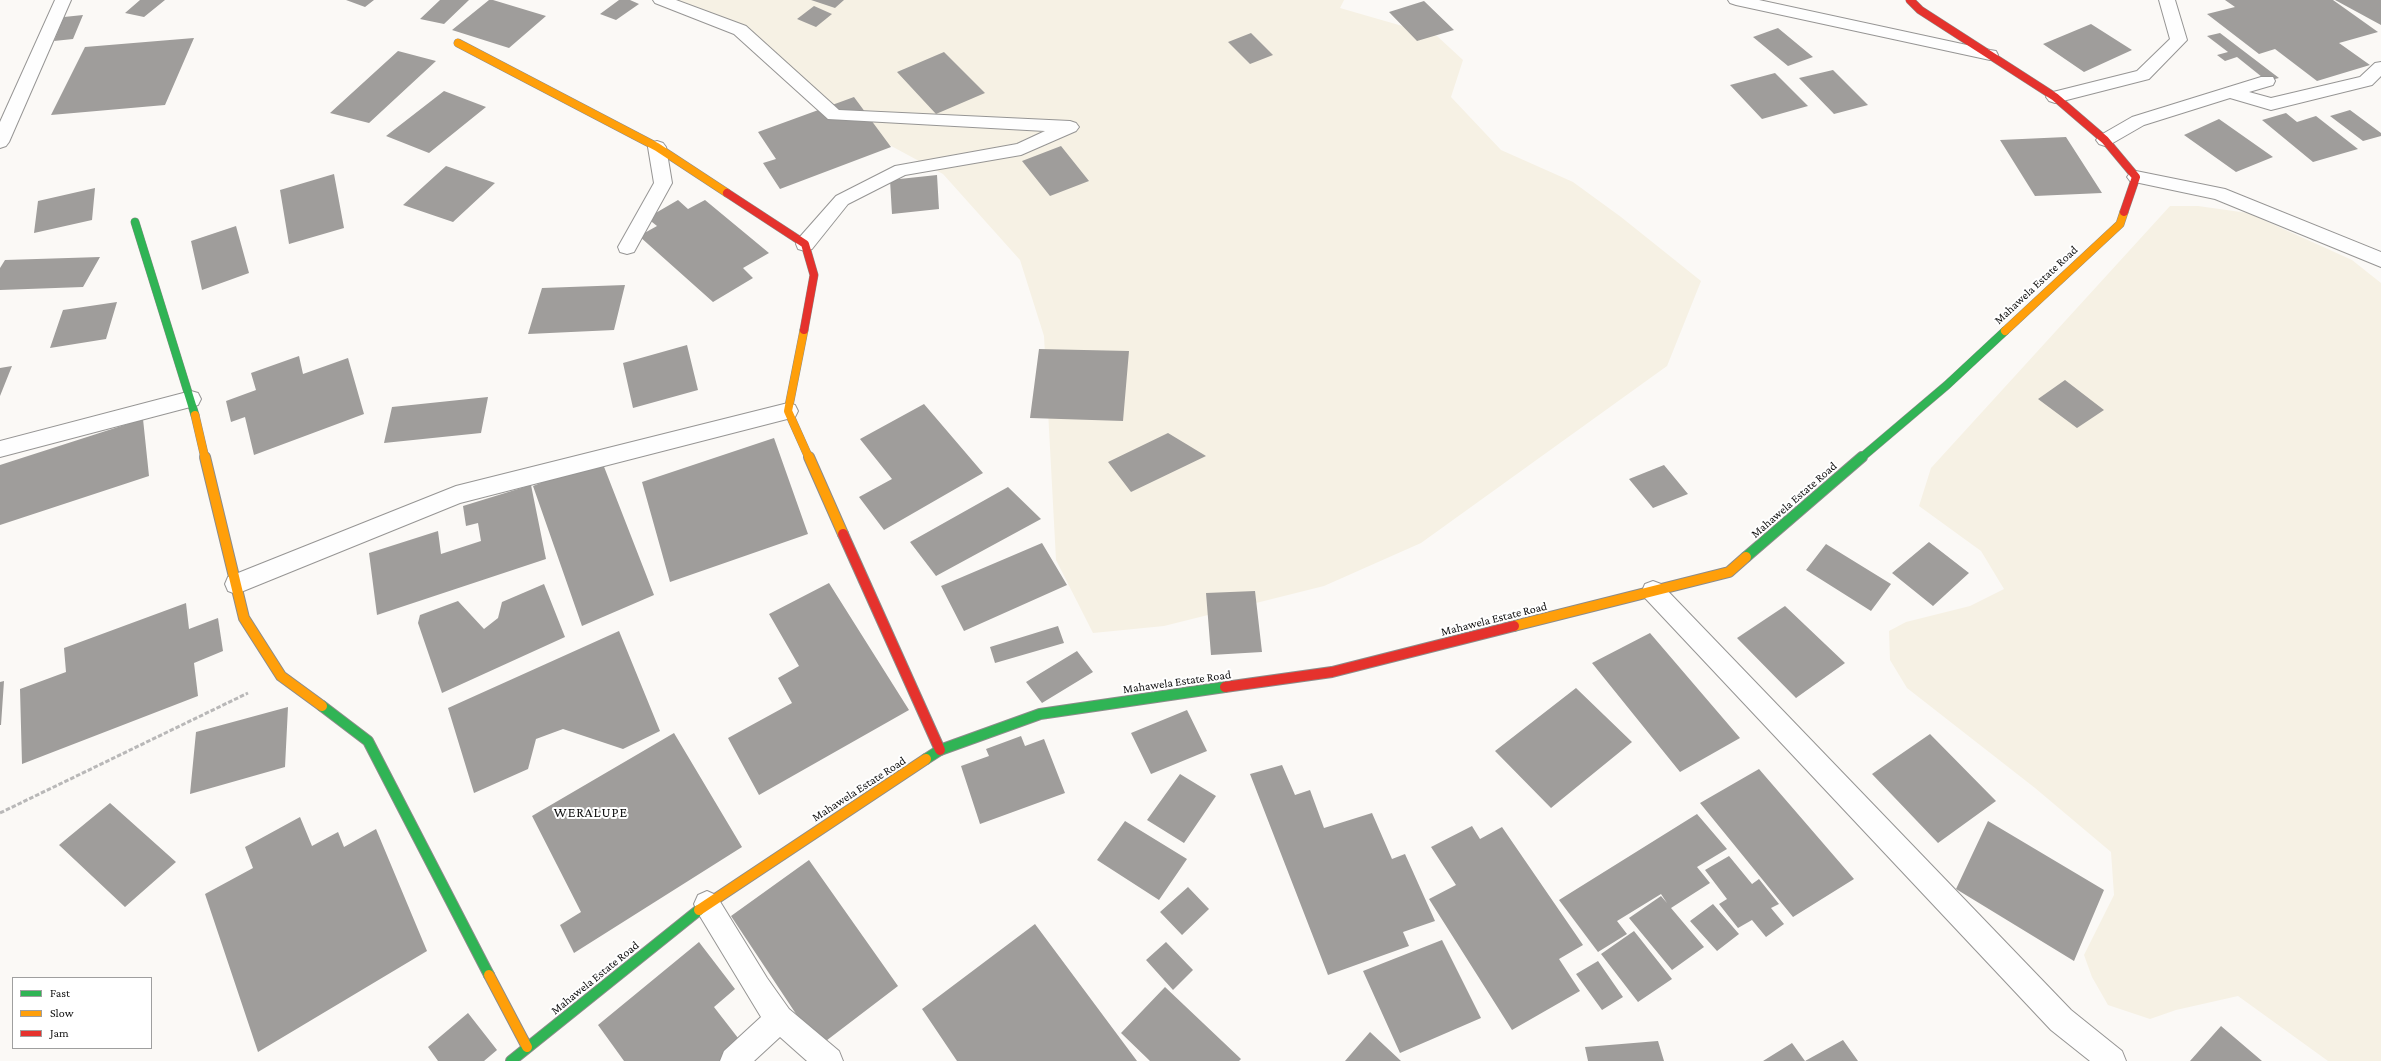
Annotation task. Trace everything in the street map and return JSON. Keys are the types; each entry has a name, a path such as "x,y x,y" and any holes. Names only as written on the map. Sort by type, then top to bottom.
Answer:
{"street":[{"path":"0,142 63,0"},
{"path":"661,0 740,30 834,115 1070,127 1021,149 901,170 842,200 805,244"},
{"path":"1736,0 1990,55"},
{"path":"1910,0 1920,10 2055,97 2105,140 2136,177 2219,193 2381,260"},
{"path":"2055,97 2108,85 2143,75 2179,40 2167,0"},
{"path":"458,43 657,147 805,244 814,275 788,411 940,750"},
{"path":"2232,93 2271,104 2366,81 2381,67"},
{"path":"2105,140 2138,121 2267,81"},
{"path":"627,247 663,183 657,147"},
{"name":"Mahawela Estate Road","path":"511,1061 707,904 940,750 1040,714 1332,672 1729,572 1935,395 2120,224 2136,177"},
{"path":"135,222 191,398 244,618 281,676 368,741 527,1048"},
{"path":"0,449 191,398"},
{"path":"236,584 456,495 788,411"},
{"path":"1653,591 2061,1020 2112,1061"},
{"path":"707,904 757,988 779,1019 829,1061"},
{"path":"734,1061 779,1019"}],"path":[{"path":"0,813 281,676"}],"shaded area":[{"path":"661,0 1344,0 1340,8 1437,36 1463,60 1451,97 1501,150 1573,182 1621,217 1701,281 1667,366 1421,543 1324,586 1164,626 1093,633 1056,560 1044,336 1020,260 943,174 834,115 740,30"},
{"path":"2170,206 2198,206 2248,213 2352,260 2381,283 2381,1061 2328,1061 2238,996 2176,1010 2150,1019 2108,1005 2092,977 2084,955 2114,895 2111,852 2035,788 1907,688 1890,660 1889,631 1906,622 1970,606 2004,589 1981,551 1919,506 1931,468"}],"building":[{"path":"140,0 165,0 144,17 125,13"},
{"path":"346,0 374,0 365,7"},
{"path":"440,0 469,0 444,24 420,19"},
{"path":"489,0 546,16 509,48 452,30"},
{"path":"619,0 630,0 639,4 616,20 600,14"},
{"path":"811,0 844,0 835,8"},
{"path":"2225,0 2333,0 2378,32 2339,43 2370,65 2317,81 2275,49 2259,54 2207,14 2235,7"},
{"path":"2335,0 2381,0 2381,25"},
{"path":"1424,1 1454,30 1417,41 1389,12"},
{"path":"814,6 832,14 816,27 797,19"},
{"path":"83,15 73,39 54,41 64,17"},
{"path":"2091,24 2132,50 2084,72 2043,44"},
{"path":"1778,28 1813,57 1788,66 1753,37"},
{"path":"1251,33 1273,55 1250,64 1228,42"},
{"path":"2220,33 2279,78 2267,81 2237,57 2225,61 2217,55 2228,52 2207,36"},
{"path":"194,38 165,105 51,115 85,47"},
{"path":"398,51 436,61 369,123 330,113"},
{"path":"944,52 985,93 936,114 897,72"},
{"path":"1833,70 1868,105 1834,114 1799,78"},
{"path":"1775,73 1808,106 1762,119 1730,85"},
{"path":"444,91 486,107 429,153 386,136"},
{"path":"854,97 891,147 780,189 763,163 776,159 758,132"},
{"path":"2350,110 2381,133 2381,136 2363,141 2330,116"},
{"path":"2286,113 2297,122 2316,116 2358,149 2313,162 2262,120"},
{"path":"2219,119 2273,157 2236,172 2184,135"},
{"path":"2066,137 2102,193 2035,196 2000,140"},
{"path":"1061,146 1089,181 1050,196 1022,161"},
{"path":"446,166 495,183 453,222 403,205"},
{"path":"334,174 344,228 289,244 280,190"},
{"path":"937,175 939,209 892,214 890,180"},
{"path":"95,188 92,220 34,233 38,201"},
{"path":"678,200 688,209 705,200 769,253 743,268 753,278 713,302 639,236 657,226 647,218"},
{"path":"236,226 249,273 202,290 191,241"},
{"path":"100,257 83,287 0,290 0,268 5,260"},
{"path":"625,285 614,330 528,334 542,288"},
{"path":"117,302 106,339 50,348 63,310"},
{"path":"687,345 698,390 633,408 623,363"},
{"path":"1039,349 1129,351 1123,421 1030,418"},
{"path":"299,356 303,374 348,358 364,414 254,455 245,417 231,422 226,401 256,390 251,373"},
{"path":"12,366 0,396 0,368"},
{"path":"2065,380 2104,410 2077,428 2038,399"},
{"path":"488,397 481,433 384,443 392,407"},
{"path":"924,404 983,473 884,530 859,497 892,479 860,439"},
{"path":"143,419 149,476 0,525 0,465"},
{"path":"1168,433 1206,456 1131,492 1108,462"},
{"path":"774,438 808,534 670,582 642,482"},
{"path":"601,459 654,595 582,626 533,486"},
{"path":"1664,465 1688,494 1653,508 1629,479"},
{"path":"531,485 546,559 377,615 369,553 438,531 441,554 481,541 478,523 466,526 463,506"},
{"path":"1008,487 1041,519 936,576 910,542"},
{"path":"1929,542 1969,573 1933,606 1892,573"},
{"path":"1042,543 1067,585 964,631 941,586"},
{"path":"1826,544 1891,584 1871,611 1806,570"},
{"path":"829,583 909,710 759,795 728,738 792,703 778,678 799,666 769,614"},
{"path":"544,584 565,637 442,693 418,623 420,615 458,601 484,629 498,618 502,602"},
{"path":"1255,591 1262,652 1211,655 1206,593"},
{"path":"186,603 189,629 218,618 223,651 194,663 198,696 22,764 20,689 66,672 64,648"},
{"path":"1785,606 1845,663 1796,698 1737,638"},
{"path":"1058,626 1064,643 995,663 990,647"},
{"path":"619,631 660,731 623,749 563,729 536,739 528,769 474,793 448,708"},
{"path":"1650,633 1740,738 1680,772 1592,663"},
{"path":"1077,651 1093,672 1042,703 1026,682"},
{"path":"4,681 1,725 0,725 0,682"},
{"path":"1576,688 1632,742 1551,808 1495,751"},
{"path":"288,707 285,767 190,794 196,732"},
{"path":"1187,710 1207,751 1151,774 1131,733"},
{"path":"674,733 742,847 574,953 560,925 581,912 532,816"},
{"path":"1930,734 1996,801 1938,843 1872,774"},
{"path":"1021,736 1025,746 1044,739 1065,793 980,824 961,766 989,756 986,749"},
{"path":"1282,765 1295,795 1310,790 1324,828 1372,813 1392,859 1405,854 1435,921 1403,932 1409,946 1328,975 1250,774"},
{"path":"1759,769 1854,879 1793,917 1700,803"},
{"path":"1180,774 1216,796 1184,843 1147,820"},
{"path":"110,803 176,862 125,907 59,845"},
{"path":"1697,814 1727,849 1697,867 1710,883 1671,908 1704,947 1672,970 1629,918 1661,896 1667,903 1661,894 1617,921 1627,934 1598,952 1559,900"},
{"path":"300,817 312,846 338,832 344,847 376,829 427,951 258,1052 205,894 253,868 245,847"},
{"path":"1125,821 1187,859 1159,900 1097,860"},
{"path":"1988,821 2104,890 2074,961 1956,889"},
{"path":"1472,826 1480,839 1502,827 1583,945 1559,959 1580,991 1512,1030 1429,899 1456,885 1431,847"},
{"path":"1729,856 1752,884 1759,879 1779,904 1771,908 1784,924 1766,937 1752,920 1738,928 1719,904 1727,899 1705,870"},
{"path":"809,860 898,986 818,1047 731,916"},
{"path":"1188,887 1209,909 1182,935 1160,912"},
{"path":"1713,904 1739,934 1717,951 1690,921"},
{"path":"1035,924 1137,1061 957,1061 922,1009"},
{"path":"1634,931 1672,979 1638,1002 1601,954"},
{"path":"1442,940 1481,1018 1400,1053 1363,971"},
{"path":"699,942 735,989 714,1007 745,1047 730,1061 624,1061 598,1025"},
{"path":"1166,942 1193,970 1173,990 1146,960"},
{"path":"1598,961 1623,997 1602,1010 1576,974"},
{"path":"1165,987 1241,1059 1239,1061 1150,1061 1121,1033"},
{"path":"468,1013 497,1050 484,1061 438,1061 428,1047"},
{"path":"2221,1026 2262,1061 2190,1061"},
{"path":"1370,1032 1401,1061 1345,1061"},
{"path":"1843,1040 1858,1061 1805,1061"},
{"path":"1658,1041 1664,1061 1588,1061 1585,1047"},
{"path":"1792,1043 1805,1061 1763,1061"}],"traffic: fast":[{"path":"135,222 195,415"},
{"path":"1746,557 1947,385 2005,331"},
{"path":"926,759 940,750 1040,714 1225,687"},
{"path":"322,706 368,741 489,975"},
{"path":"511,1061 699,910"}],"traffic: slow":[{"path":"458,43 657,147 727,193"},
{"path":"2005,331 2120,224 2124,212"},
{"path":"804,330 788,411 843,534"},
{"path":"195,415 244,618 281,676 322,706"},
{"path":"1514,626 1729,572 1746,557"},
{"path":"699,910 926,759"},
{"path":"489,975 527,1047"}],"traffic: jam":[{"path":"1910,0 1920,10 2055,97 2105,140 2136,177 2124,212"},
{"path":"727,193 805,244 814,275 804,330"},
{"path":"843,534 940,750"},
{"path":"1225,687 1332,672 1514,626"}],"district":[{"name":"WERALUPE","path":"591,813"}]}
